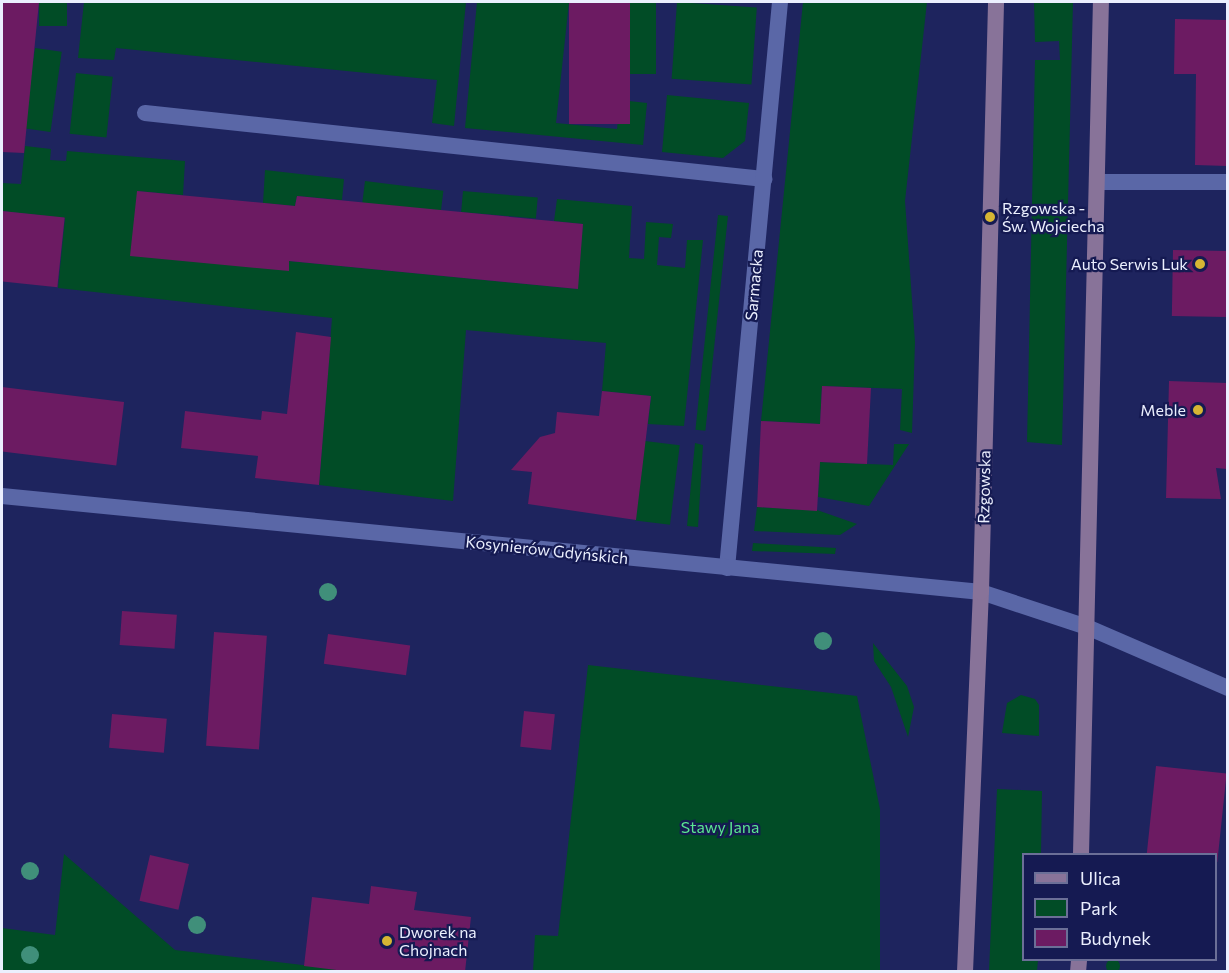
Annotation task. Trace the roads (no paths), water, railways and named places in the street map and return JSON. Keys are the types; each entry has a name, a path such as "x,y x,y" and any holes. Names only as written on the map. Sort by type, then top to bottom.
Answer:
{"main road":[{"name":"Rzgowska","path":"965,972 981,592 996,2"},
{"path":"1081,853 1101,2"}],"street":[{"name":"Sarmacka","path":"727,568 780,2"},
{"path":"145,113 764,179"},
{"path":"1097,182 1227,182"},
{"name":"Kosynierów Gdyńskich","path":"2,496 981,592 1087,627 1227,688"}],"place":[{"name":"Rzgowska - Św. Wojciecha","path":"990,217"},
{"name":"Auto Serwis Luk","path":"1200,264"},
{"name":"Meble","path":"1198,410"},
{"name":"Dworek na Chojnach","path":"387,941"}],"park label":[{"name":"Stawy Jana","path":"720,827"}]}
